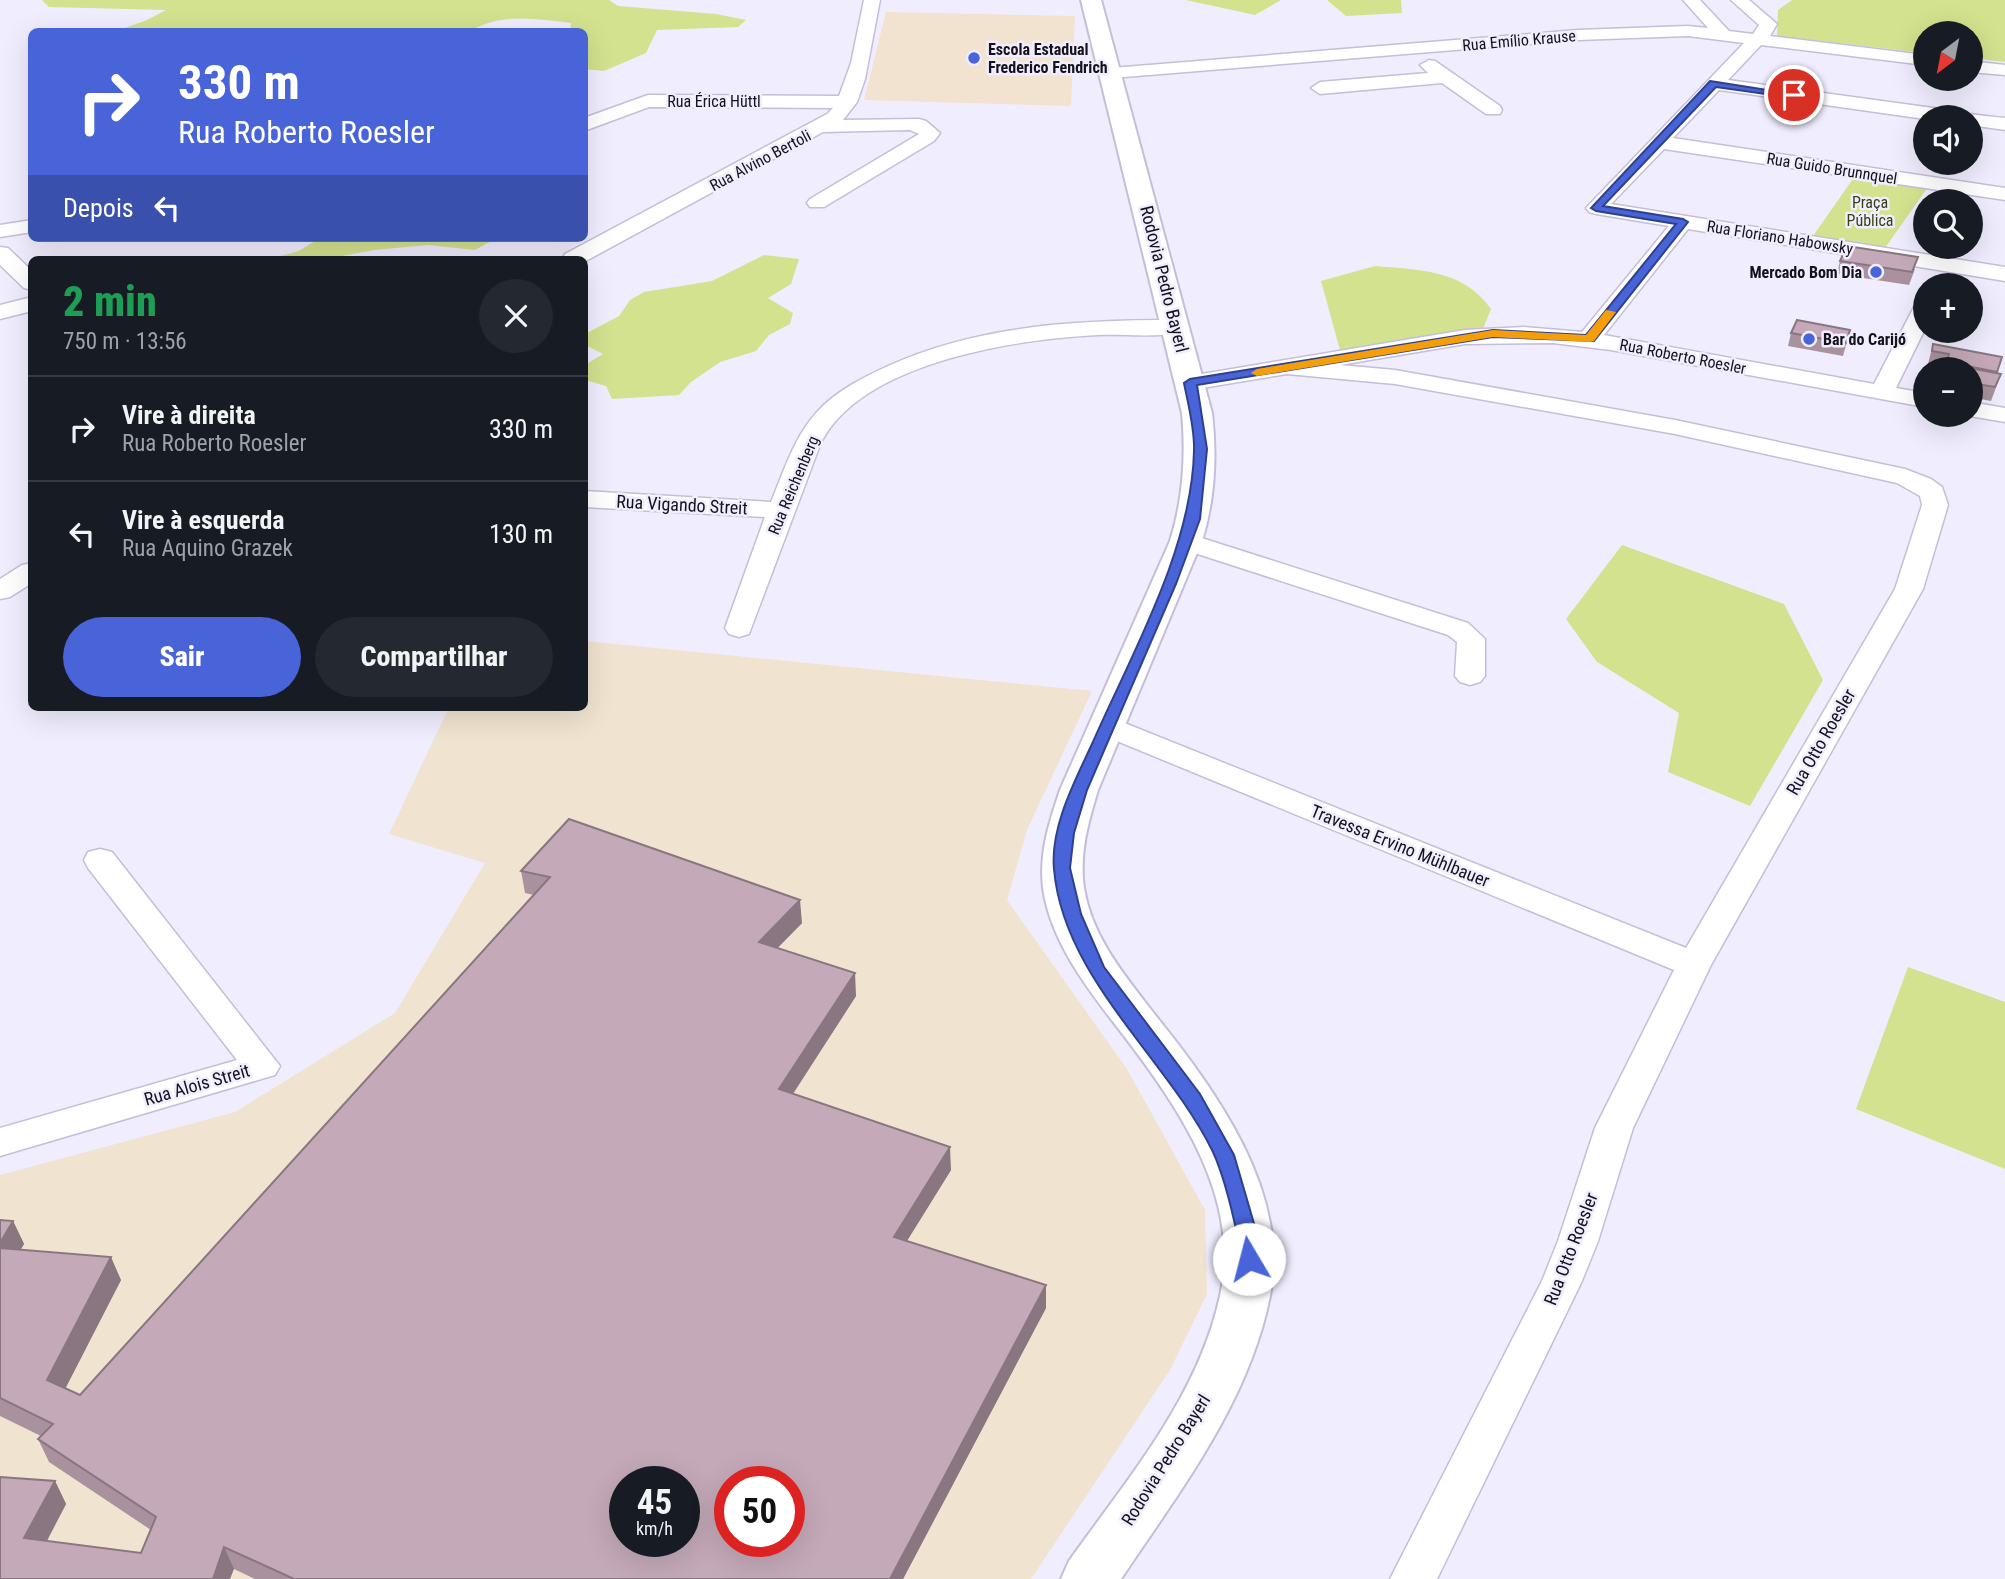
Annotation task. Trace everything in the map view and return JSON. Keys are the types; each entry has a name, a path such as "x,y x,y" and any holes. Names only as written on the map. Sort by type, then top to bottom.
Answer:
{"main road":[{"name":"Rodovia Pedro Bayerl","path":"1090,1579 1186,1436 1216,1381 1233,1341 1245,1293 1249,1259 1247,1234 1224,1155 1194,1099 1096,969 1082,941 1064,886 1063,851 1070,815 1186,541 1193,519 1201,449 1190,383 1095,2"}],"street":[{"path":"848,102 873,0"},
{"path":"1691,0 1722,33"},
{"path":"1658,142 1766,30 1768,24 1739,0"},
{"name":"Rua Emílio Krause","path":"1112,73 1601,33 1688,31 1722,33 1913,58"},
{"path":"1408,50 1493,110"},
{"path":"1983,67 2005,70"},
{"path":"1320,88 1446,77"},
{"path":"1714,83 1913,111"},
{"name":"Rua Érica Hüttl","path":"588,123 648,101 848,102"},
{"name":"Rua Alvino Bertoli","path":"579,256 824,126 842,111 848,102"},
{"path":"1983,121 2005,124"},
{"path":"817,203 930,133 919,125 910,124 824,126"},
{"name":"Rua Guido Brunnquel","path":"1658,142 2005,194"},
{"name":"Rua Floriano Habowsky","path":"1658,142 1596,208 2005,274"},
{"path":"1590,338 1683,222"},
{"path":"0,231 28,227"},
{"path":"0,253 28,279"},
{"path":"1943,273 1947,265"},
{"path":"0,312 28,306"},
{"name":"Rua Reichenberg","path":"739,628 780,510 813,434 835,406 856,391 912,362 978,341 1039,330 1100,326 1175,327"},
{"path":"1881,393 1913,330"},
{"name":"Rua Roberto Roesler","path":"1190,383 1493,334 1590,338 1913,399"},
{"name":"Rua Otto Roesler","path":"1292,368 1395,377 1675,427 1905,477 1933,493 1935,505 1909,589 1694,965 1614,1128 1578,1241 1562,1281 1413,1579"},
{"path":"1983,411 2005,415"},
{"name":"Rua Vigando Streit","path":"588,499 780,510"},
{"path":"1186,541 1458,629 1471,639 1470,676"},
{"path":"0,591 28,574"},
{"name":"Travessa Ervino Mühlbauer","path":"1106,726 1694,965"},
{"name":"Rua Alois Streit","path":"0,1142 262,1066 100,860"}],"shaded area":[{"name":"Escola Estadual Frederico Fendrich","path":"886,12 1075,16 1071,106 864,100"},
{"path":"588,641 1092,691 1027,830 1007,900 1127,1069 1205,1210 1207,1294 1170,1370 1031,1579 0,1579 0,1175 235,1112 395,1013 485,863 389,834 447,711 588,711"}],"green space":[{"path":"42,0 609,0 618,6 716,14 746,20 738,27 657,30 646,53 604,71 588,69 588,28 570,28 571,23 519,18 493,22 477,28 125,28 166,10 49,7"},
{"path":"1186,0 1281,0 1255,15"},
{"path":"1327,0 1401,0 1402,13 1346,16"},
{"path":"1792,0 2005,0 2005,62 1983,59 1983,21 1913,21 1913,52 1777,36 1778,10"},
{"name":"Praça Pública","path":"1855,176 1928,187 1913,189 1913,208 1885,248 1813,236"},
{"path":"314,242 490,242 475,250 428,245 342,256 280,256 299,251"},
{"path":"764,255 799,259 791,284 768,298 793,313 790,324 769,335 756,351 720,362 691,382 679,395 612,399 606,386 588,381 588,363 603,354 588,346 588,332 619,316 630,300 644,292 712,281"},
{"path":"1375,266 1439,274 1467,286 1491,309 1483,329 1340,350 1321,281"},
{"path":"1622,545 1784,604 1823,680 1750,806 1668,772 1679,713 1597,662 1566,619"},
{"path":"1908,967 2005,1002 2005,1169 1856,1109"}],"building":[{"path":"1847,246 1917,259 1912,272 1840,261"},
{"path":"1797,320 1850,330 1846,343 1791,333"},
{"path":"1933,344 2002,357 1997,372 1983,369 1983,357 1948,357 1949,354 1932,351"},
{"path":"1983,371 2001,374 1995,387 1983,385"},
{"path":"569,819 800,900 759,942 855,973 779,1089 950,1147 894,1237 1046,1285 890,1579 294,1579 224,1547 213,1579 0,1579 0,1477 55,1481 24,1538 141,1553 156,1517 38,1439 53,1424 0,1398 0,1248 111,1257 47,1380 80,1395 550,877 521,871"},
{"path":"0,1220 13,1221 0,1243"}],"slow traffic":[{"path":"1257,373 1493,334 1590,338 1610,312"}],"place":[{"name":"Escola Estadual Frederico Fendrich","path":"974,58"},
{"name":"Mercado Bom Dia","path":"1876,272"},
{"name":"Bar do Carijó","path":"1809,339"}],"route":[{"path":"1249,1259 1247,1234 1224,1155 1194,1099 1096,969 1072,914 1062,868 1066,833 1079,790 1169,584 1193,519 1201,449 1190,383 1465,337 1527,334 1590,338 1683,222 1596,208 1714,83 1794,95"}]}
